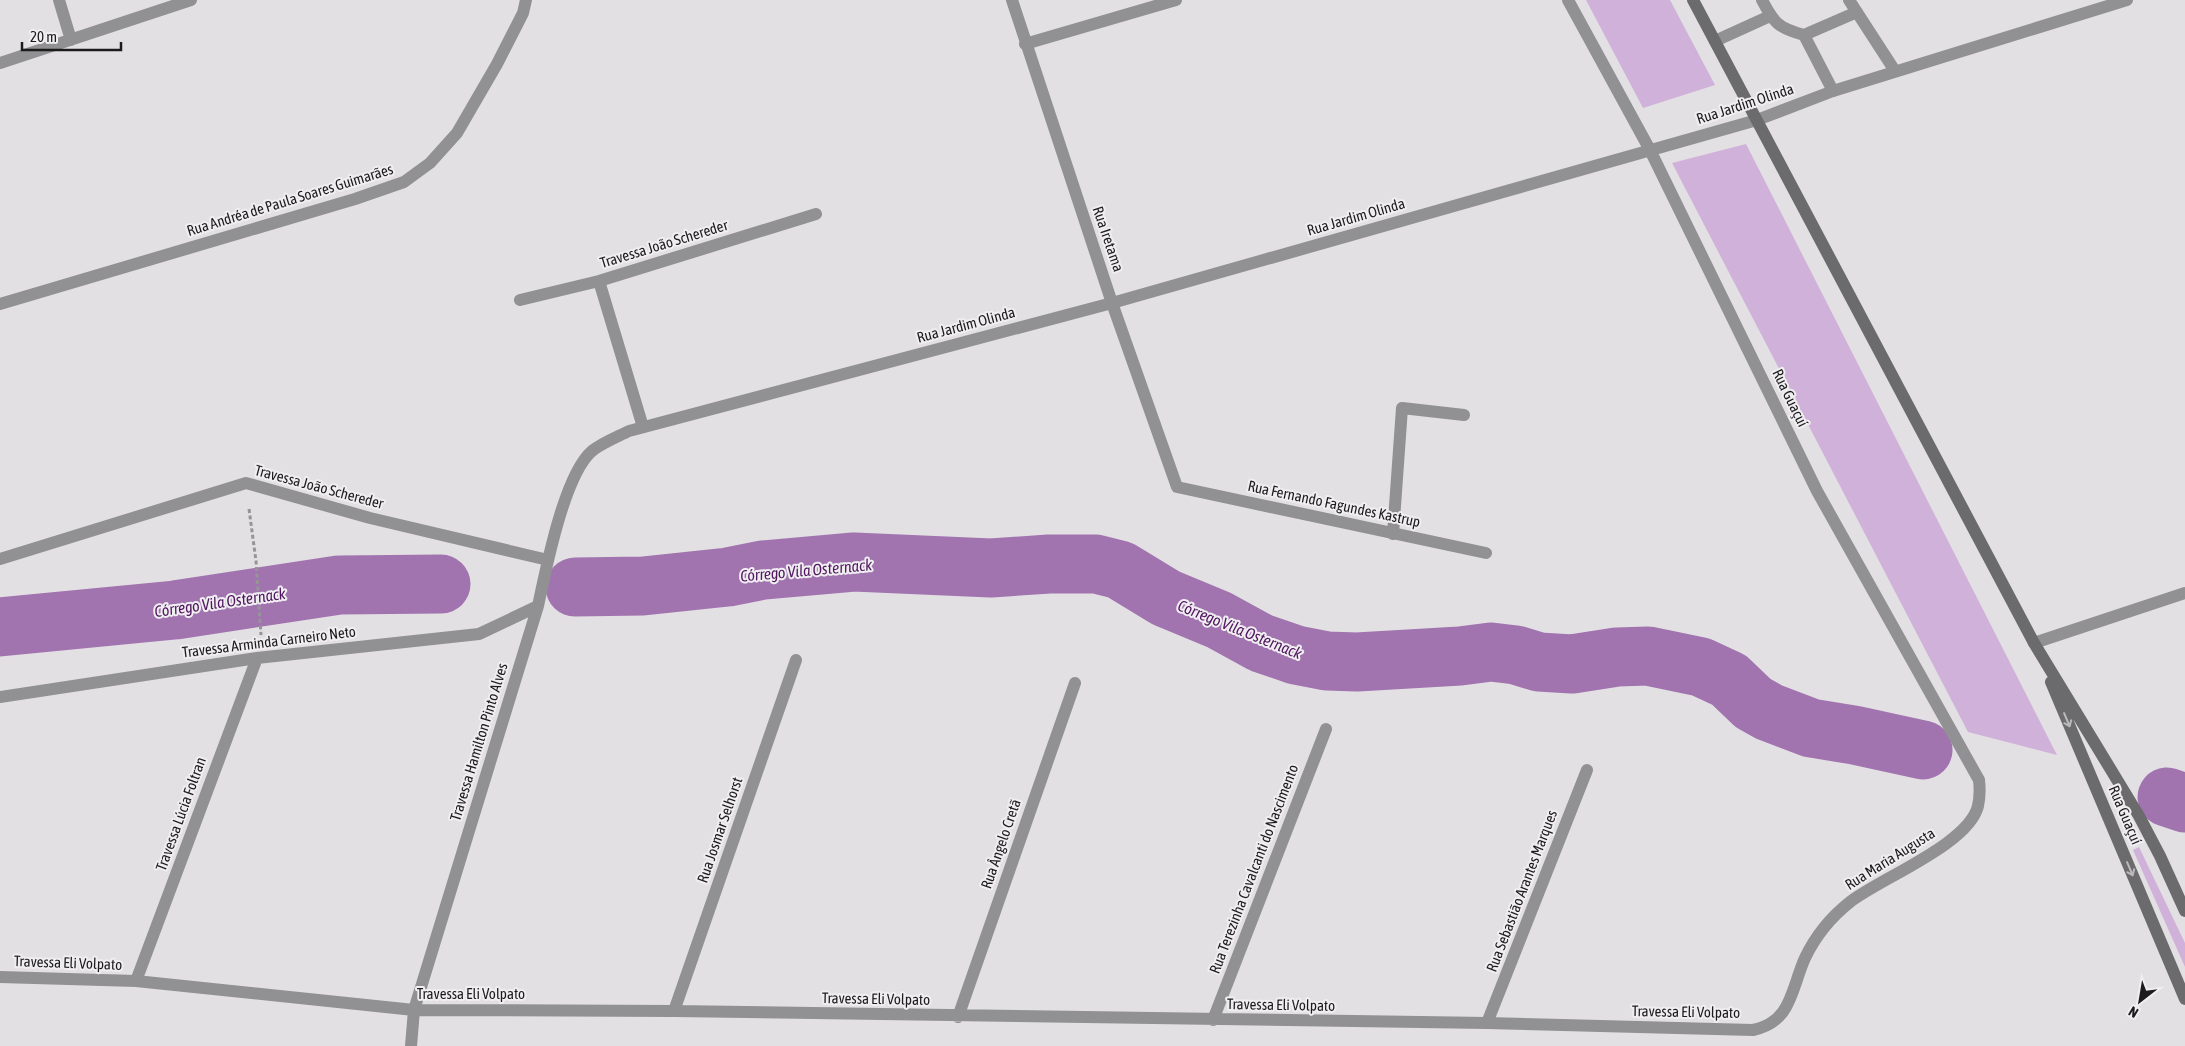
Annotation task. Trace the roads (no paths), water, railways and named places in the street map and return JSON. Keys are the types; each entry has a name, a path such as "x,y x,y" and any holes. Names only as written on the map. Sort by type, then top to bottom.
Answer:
{"main road":[{"name":"Rua Guaçuí","path":"1694,0 2034,643 2139,816 2185,911"},
{"name":"Rua Guaçuí","path":"2034,643 2185,999"}],"street":[{"path":"59,0 71,40"},
{"path":"0,63 191,0"},
{"name":"Rua Andréa de Paula Soares Guimarães","path":"0,304 355,199 404,182 430,163 457,133 497,64 523,13 526,0"},
{"name":"Rua Iretama","path":"1012,0 1112,304 1177,487"},
{"path":"1026,44 1176,0"},
{"name":"Rua Guaçuí","path":"1568,0 1650,150 1822,499 1973,767 1979,780 1978,808"},
{"path":"1762,0 1770,16 1783,29 1804,35 1857,12"},
{"path":"1849,0 1896,71"},
{"name":"Rua Jardim Olinda","path":"591,452 629,431 643,427 1112,304 1758,120 1833,91 2127,0"},
{"path":"1715,41 1770,16"},
{"path":"1804,35 1833,91"},
{"name":"Travessa João Schereder","path":"520,300 599,281 816,214"},
{"path":"599,281 643,427"},
{"path":"1393,534 1402,408 1464,416"},
{"name":"Travessa Hamilton Pinto Alves","path":"411,1046 414,1010 538,606 548,560 571,480 591,452"},
{"name":"Travessa João Schereder","path":"0,559 246,483 370,518 548,560"},
{"name":"Rua Fernando Fagundes Kastrup","path":"1177,487 1486,553"},
{"path":"2034,643 2185,593"},
{"name":"Travessa Arminda Carneiro Neto","path":"0,697 257,658 479,634 538,606"},
{"name":"Travessa Lúcia Foltran","path":"136,982 257,658"},
{"name":"Rua Josmar Selhorst","path":"674,1011 796,660"},
{"name":"Rua Ângelo Cretã","path":"958,1017 1075,683"},
{"name":"Rua Terezinha Cavalcanti do Nascimento","path":"1213,1020 1326,730"},
{"name":"Rua Sebastião Arantes Marques","path":"1487,1023 1587,770"},
{"name":"Rua Maria Augusta","path":"1753,1030 1767,1027 1780,1019 1788,1005 1805,959 1816,938 1832,918 1870,888 1946,844 1959,834 1978,808"},
{"name":"Travessa Eli Volpato","path":"0,976 136,982 414,1010 674,1011 958,1017 1487,1023 1753,1030"}],"waterway":[{"name":"Córrego Vila Osternack","path":"575,587 643,586 728,577 763,570 854,562 991,568 1049,564 1096,564 1120,570 1166,598 1219,620 1261,643 1296,655 1327,661 1357,662 1460,656 1491,652 1516,655 1539,662 1572,664 1617,657 1648,656 1701,667 1729,680 1753,703 1769,712 1811,728 1923,750"},
{"name":"Córrego Vila Osternack","path":"0,627 175,610 339,585 441,584"},
{"name":"Córrego Vila Osternack","path":"2167,797 2185,803"}]}
